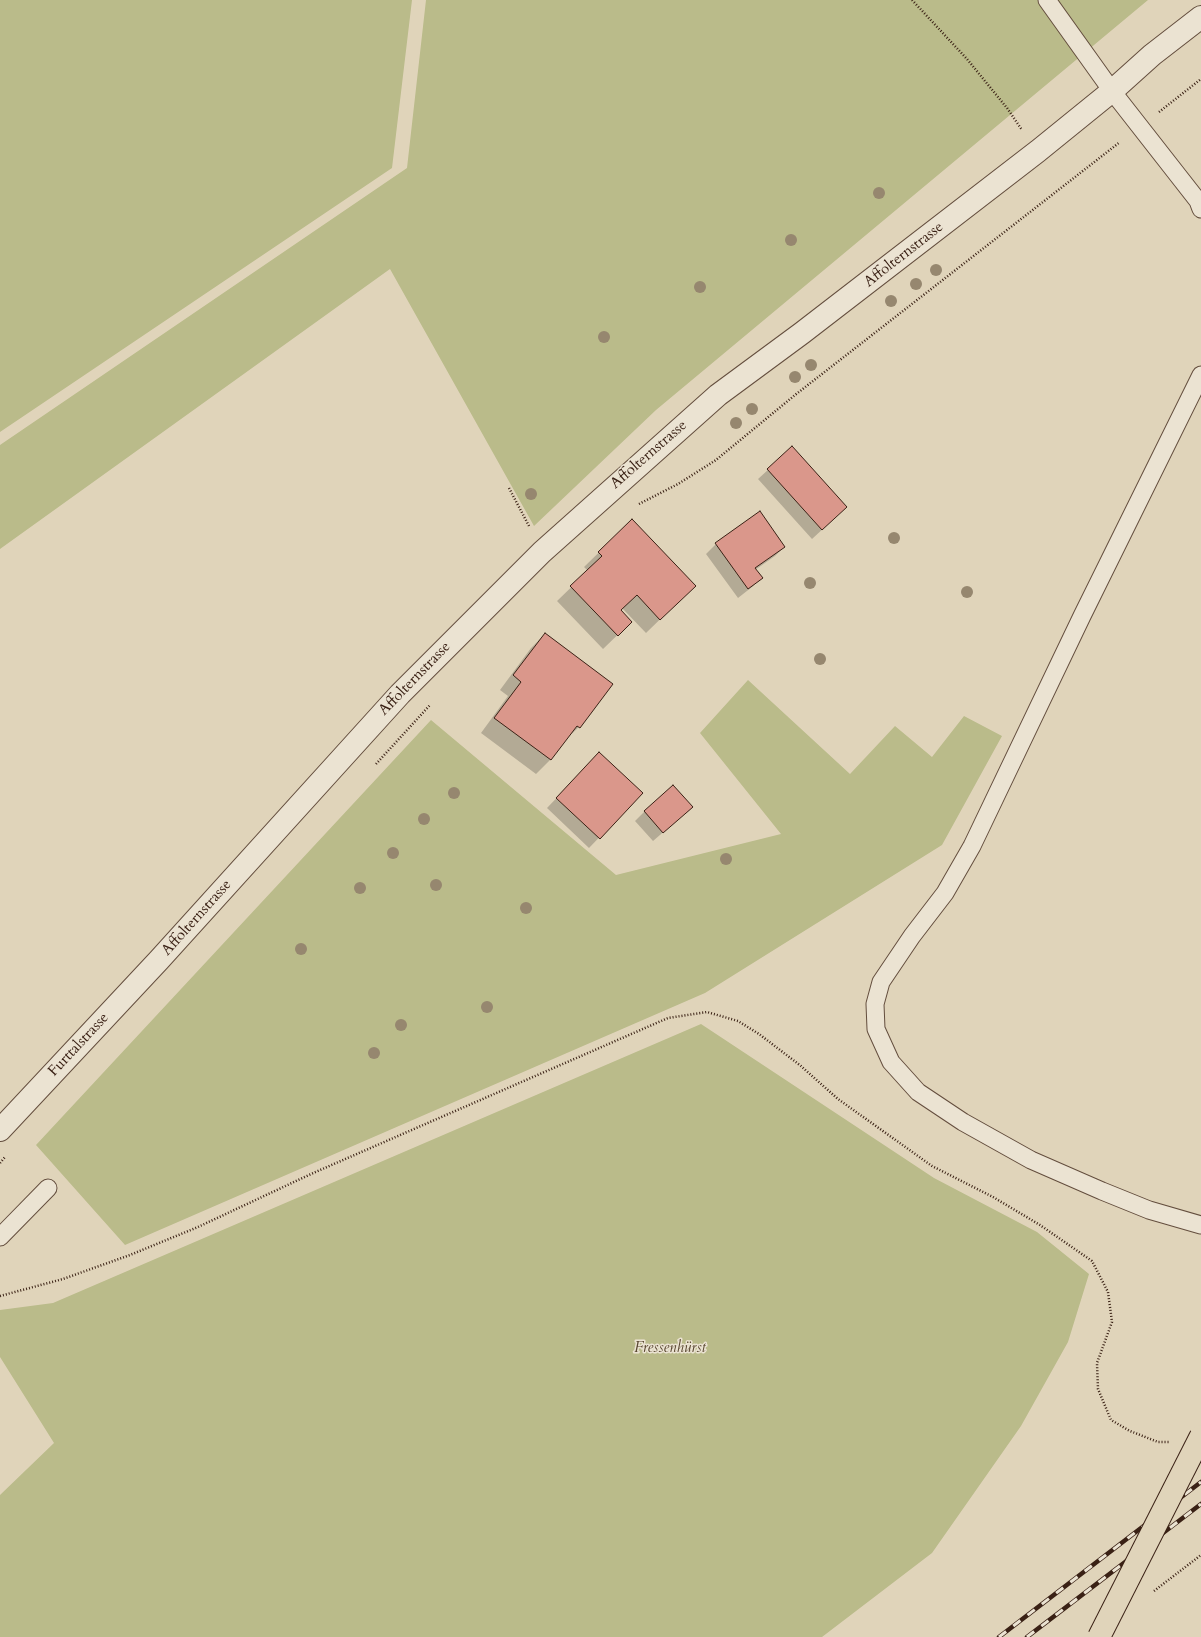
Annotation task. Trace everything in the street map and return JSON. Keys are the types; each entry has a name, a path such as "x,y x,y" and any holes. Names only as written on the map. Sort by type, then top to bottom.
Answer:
{"highway":[{"path":"1099,1637 1201,1436"}],"street":[{"name":"Affolternstrasse","path":"159,960 400,694 542,552 718,395 808,328 1038,151 1112,91 1152,55 1201,17"},
{"name":"Furttalstrasse","path":"0,1130 159,960"}],"lane":[{"path":"1047,0 1112,91 1198,201 1201,209"},
{"path":"1201,375 1085,609 972,846 945,893 912,936 881,982 875,1004 876,1029 891,1062 918,1092 931,1101 963,1122 1031,1160 1149,1210 1201,1225"},
{"path":"0,1237 48,1188"}],"path":[{"path":"912,0 967,59 1007,108 1038,151"},
{"path":"635,506 678,484 716,460 795,395 1201,79"},
{"path":"509,488 542,552"},
{"path":"372,769 431,704"},
{"path":"0,1296 63,1278 130,1255 198,1227 310,1174 668,1018 707,1012 738,1021 759,1034 801,1066 838,1099 932,1166 993,1197 1040,1225 1092,1261 1108,1292 1112,1322 1097,1363 1098,1390 1111,1420 1130,1431 1158,1442 1174,1441"}],"green space":[{"path":"0,0 412,0 392,168 0,432"},
{"path":"426,0 1148,0 656,410 534,526 390,269 0,549 0,445 407,168"},
{"path":"748,680 850,774 895,726 932,757 964,716 1002,736 942,845 705,993 125,1245 36,1145 431,720 616,875 781,834 700,733"},
{"name":"Fressenhürst","path":"701,1024 934,1178 1037,1232 1089,1274 1068,1342 1021,1426 932,1553 822,1637 0,1637 0,1495 54,1443 0,1357 0,1310 53,1303"}],"building":[{"path":"792,446 847,507 822,530 767,469"},
{"path":"760,511 785,547 755,568 763,578 748,589 715,543"},
{"path":"632,519 696,586 660,620 637,595 621,610 632,622 618,636 570,586 602,556 598,552"},
{"path":"545,633 613,684 580,728 577,726 551,760 494,718 521,682 513,675"},
{"path":"599,752 643,793 600,839 556,798"},
{"path":"673,785 693,807 663,833 644,811"}],"railway":[{"path":"999,1637 1201,1482"},
{"path":"1027,1637 1201,1504"}]}
